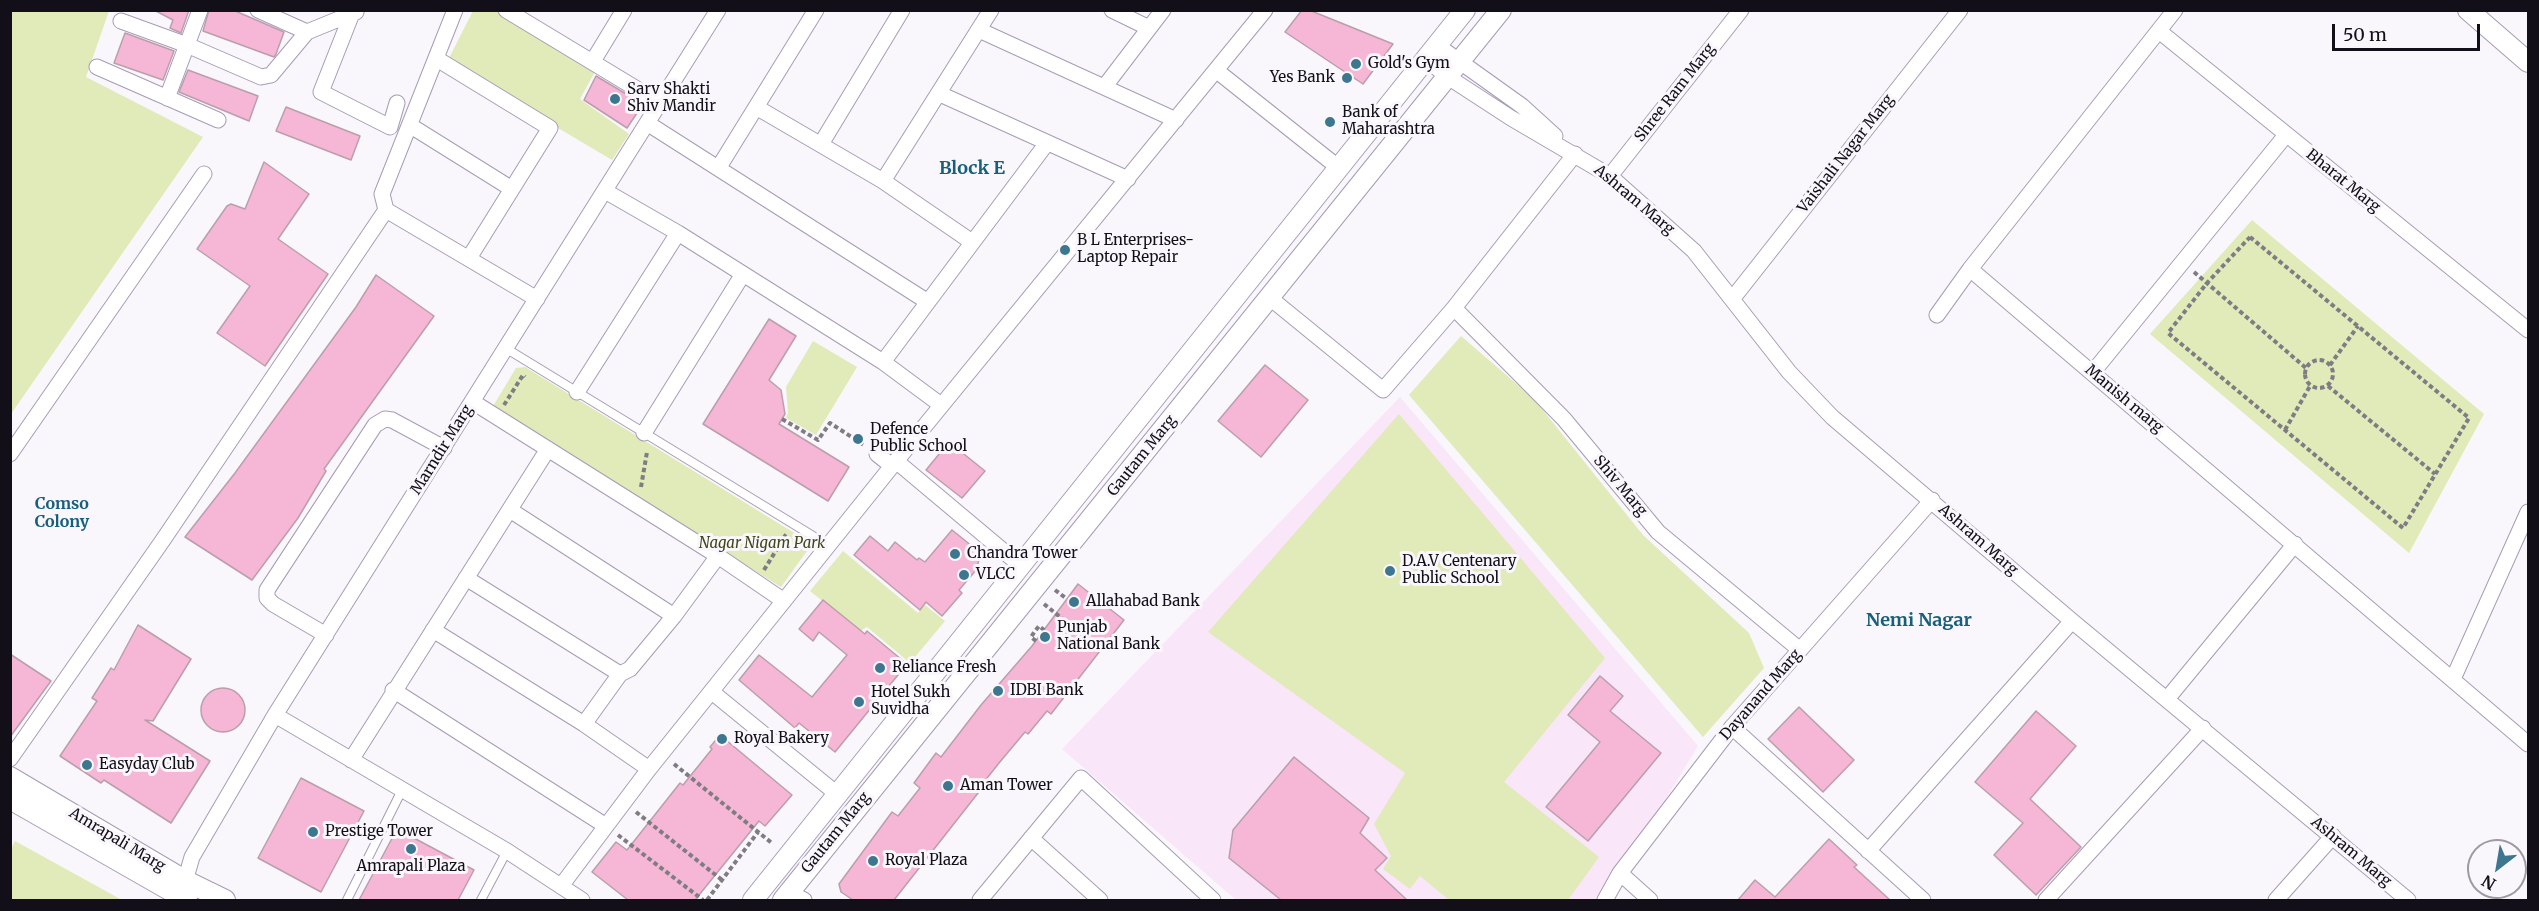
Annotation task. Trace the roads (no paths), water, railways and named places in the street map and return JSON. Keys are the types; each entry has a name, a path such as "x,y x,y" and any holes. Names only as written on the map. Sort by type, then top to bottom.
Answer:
{"street":[{"path":"167,98 200,10"},
{"path":"258,10 307,32"},
{"path":"455,10 411,126 382,194 386,210 537,299"},
{"path":"506,10 660,103"},
{"path":"592,61 624,10"},
{"name":"Marndir Marg","path":"184,893 192,857 275,715 507,350 718,10"},
{"path":"719,167 816,10"},
{"path":"821,144 902,10"},
{"path":"883,181 991,10"},
{"path":"1112,10 1149,28"},
{"path":"1105,86 1163,10"},
{"path":"561,886 624,802 894,463 1265,10"},
{"name":"Gautam Marg","path":"792,898 1030,594 1501,10"},
{"name":"Shree Ram Marg","path":"1610,176 1741,10"},
{"name":"Vaishali Nagar Marg","path":"1733,298 1960,10"},
{"path":"1937,315 1970,269 2175,10"},
{"path":"2468,10 2529,62"},
{"name":"Gautam Marg","path":"753,900 1432,53 1461,12"},
{"path":"121,21 187,45 261,77 271,75 307,32 355,13"},
{"path":"355,13 321,93 390,127 397,103"},
{"path":"979,30 1176,120"},
{"name":"Bharat Marg","path":"2159,31 2529,330"},
{"name":"Ashram Marg","path":"1432,53 1454,70 1522,106 1575,154 1610,176 1694,250 1789,372 1832,417 2072,621 2408,900"},
{"path":"437,59 550,128 469,258"},
{"path":"97,66 218,120"},
{"path":"1217,71 1339,168"},
{"path":"940,94 1128,179"},
{"path":"756,107 883,181 972,242"},
{"path":"648,123 928,302"},
{"path":"411,126 512,189"},
{"path":"2092,372 2286,135"},
{"path":"883,362 1047,143"},
{"path":"1270,298 1383,390 1454,308 1575,154"},
{"path":"10,454 204,174"},
{"path":"605,190 678,233 883,362 941,405"},
{"path":"10,759 176,521 386,210"},
{"path":"577,392 678,233"},
{"name":"Manish marg","path":"1970,269 2529,744"},
{"path":"644,433 743,274"},
{"name":"Shiv Marg","path":"1454,308 1564,419 1658,532 1800,650"},
{"path":"473,402 718,556 784,601"},
{"path":"326,635 273,604 267,598 267,590 375,425 385,419 392,420 444,448"},
{"path":"351,760 393,690 548,449"},
{"path":"877,454 894,463 1020,565"},
{"name":"Dayanand Marg","path":"1605,900 1620,873 1732,727 1932,500"},
{"path":"510,510 674,616"},
{"path":"2453,679 2529,513"},
{"path":"2168,699 2295,544"},
{"path":"584,724 620,675 630,669 674,616 718,556"},
{"path":"466,578 620,675"},
{"path":"1868,850 2072,621"},
{"path":"433,630 584,724 650,769"},
{"path":"393,690 606,826"},
{"path":"712,692 837,794"},
{"path":"275,715 507,851 582,900"},
{"path":"1732,727 1923,900"},
{"path":"2053,898 2203,728"},
{"path":"980,900 1081,778 1213,900"},
{"name":"Amrapali Marg","path":"13,793 184,893 225,900"},
{"path":"2276,900 2333,836"},
{"path":"1031,838 1094,898"},
{"path":"1620,873 1650,900"}],"lane":[{"path":"507,350 813,536"},
{"path":"347,900 402,790"},
{"path":"481,900 507,851"}],"place":[{"name":"Gold's Gym","path":"1356,64"},
{"name":"Yes Bank","path":"1347,78"},
{"name":"Sarv Shakti Shiv Mandir","path":"615,99"},
{"name":"Bank of Maharashtra","path":"1330,122"},
{"name":"B L Enterprises- Laptop Repair","path":"1065,250"},
{"name":"Defence Public School","path":"858,439"},
{"name":"Chandra Tower","path":"955,554"},
{"name":"D.A.V Centenary Public School","path":"1390,571"},
{"name":"VLCC","path":"964,575"},
{"name":"Allahabad Bank","path":"1074,602"},
{"name":"Punjab National Bank","path":"1045,637"},
{"name":"Reliance Fresh","path":"880,668"},
{"name":"IDBI Bank","path":"998,691"},
{"name":"Hotel Sukh Suvidha","path":"859,702"},
{"name":"Royal Bakery","path":"722,739"},
{"name":"Easyday Club","path":"87,765"},
{"name":"Aman Tower","path":"948,786"},
{"name":"Prestige Tower","path":"313,832"},
{"name":"Amrapali Plaza","path":"411,849"},
{"name":"Royal Plaza","path":"873,861"}],"district":[{"name":"Block E","path":"972,169"},
{"name":"Comso Colony","path":"62,513"},
{"name":"Nemi Nagar","path":"1919,621"}],"park label":[{"name":"Nagar Nigam Park","path":"762,544"}]}
